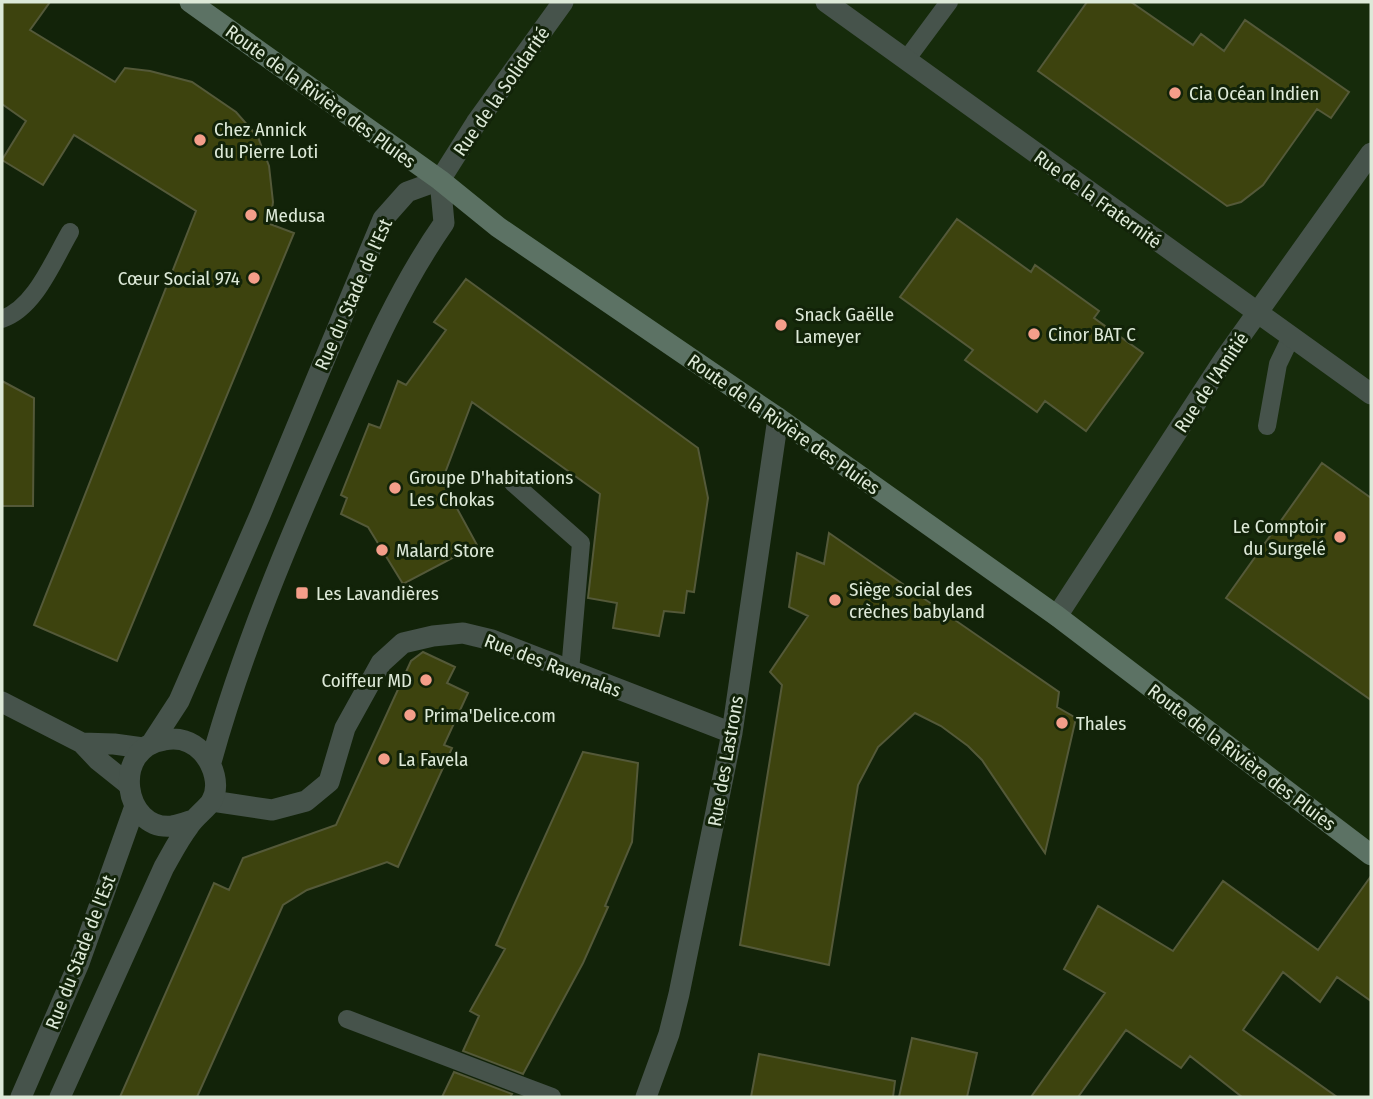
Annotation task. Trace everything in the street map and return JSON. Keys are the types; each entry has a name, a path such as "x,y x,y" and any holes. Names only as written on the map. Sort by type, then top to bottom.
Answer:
{"main road":[{"name":"Route de la Rivière des Pluies","path":"190,2 440,180 498,227 778,418 1056,616 1371,855"}],"street":[{"name":"Rue de la Solidarité","path":"440,180 476,123 564,2"},
{"name":"Rue de la Fraternité","path":"826,2 1371,394"},
{"name":"Rue de l'Amitié","path":"1056,616 1225,358 1371,153"},
{"name":"Rue du Stade de l'Est","path":"148,745 179,701 383,219 407,191 440,180"},
{"path":"148,745 131,765 128,784 135,806 147,819 162,825 172,826 193,820 212,800 215,781 211,762 224,715 294,527 388,315 444,223 440,180"},
{"name":"Rue des Lastrons","path":"646,1097 669,1034 679,994 732,733 778,418"},
{"name":"Rue des Ravenalas","path":"212,800 272,810 306,800 329,782 345,728 381,663 403,643 433,636 463,633 492,640 732,733"},
{"path":"2,702 82,743 128,784"},
{"path":"82,743 148,745 176,738 196,745 211,762"},
{"name":"Rue du Stade de l'Est","path":"21,1097 79,963 135,806"},
{"name":"Rue du Stade de l'Est","path":"60,1097 164,867 193,820"}],"lane":[{"path":"906,60 941,4"},
{"path":"2,319 16,314 28,304 70,232"},
{"path":"1267,426 1278,364 1292,337"},
{"path":"513,483 581,542 570,671"},
{"path":"347,1018 552,1097"}],"shaded area":[{"path":"190,2 1371,2 1371,855"}],"building":[{"path":"2,2 50,2 30,30 115,82 125,68 150,71 192,82 236,112 258,137 269,166 273,202 270,224 294,233 117,661 34,625 196,211 74,135 43,185 2,160 26,121 2,104"},
{"name":"Cia Océan Indien","path":"1087,2 1131,2 1193,45 1201,34 1224,51 1245,20 1349,92 1331,118 1317,109 1263,185 1241,202 1227,206 1038,71"},
{"name":"Cinor BAT C","path":"957,219 1031,272 1035,265 1099,311 1094,318 1143,353 1086,431 1045,401 1037,412 965,360 973,350 900,297"},
{"path":"466,279 698,448 708,498 694,592 687,591 684,613 664,611 659,636 613,628 617,603 588,598 600,494 472,402 442,481 477,545 403,584 368,527 341,514 347,498 341,495 369,424 380,428 398,381 406,385 446,330 434,322"},
{"path":"2,381 34,398 33,506 2,506"},
{"path":"1322,463 1371,498 1371,700 1226,598"},
{"path":"829,533 1059,692 1057,707 1076,718 1045,853 982,760 941,726 915,713 878,747 858,785 829,965 740,945 782,685 770,672 808,616 789,607 797,553 824,564"},
{"path":"423,652 455,667 447,683 468,693 444,745 452,748 398,867 387,862 307,890 283,905 197,1097 120,1097 214,883 229,890 243,858 336,825 411,661"},
{"path":"583,752 638,763 632,842 605,906 608,907 583,963 523,1074 463,1051 479,1016 470,1011 505,949 496,945"},
{"path":"1371,876 1371,1001 1337,977 1320,1002 1283,972 1243,1030 1337,1097 1242,1097 1190,1056 1181,1068 1126,1030 1078,1097 1031,1097 1105,993 1064,969 1098,906 1173,951 1223,881 1318,950"},
{"path":"912,1038 977,1053 967,1097 899,1097"},
{"path":"759,1054 895,1081 893,1097 751,1097"},
{"path":"454,1072 512,1094 510,1097 442,1097"}],"place":[{"name":"Cia Océan Indien","path":"1175,93"},
{"name":"Chez Annick du Pierre Loti","path":"200,140"},
{"name":"Medusa","path":"251,215"},
{"name":"Cœur Social 974","path":"254,278"},
{"name":"Snack Gaëlle Lameyer","path":"781,325"},
{"name":"Cinor BAT C","path":"1034,334"},
{"name":"Groupe D'habitations Les Chokas","path":"395,488"},
{"name":"Le Comptoir du Surgelé","path":"1340,537"},
{"name":"Malard Store","path":"382,550"},
{"name":"Les Lavandières","path":"302,593"},
{"name":"Siège social des crèches babyland","path":"835,600"},
{"name":"Coiffeur MD","path":"426,680"},
{"name":"Prima'Delice.com","path":"410,715"},
{"name":"Thales","path":"1062,723"},
{"name":"La Favela","path":"384,759"}]}
